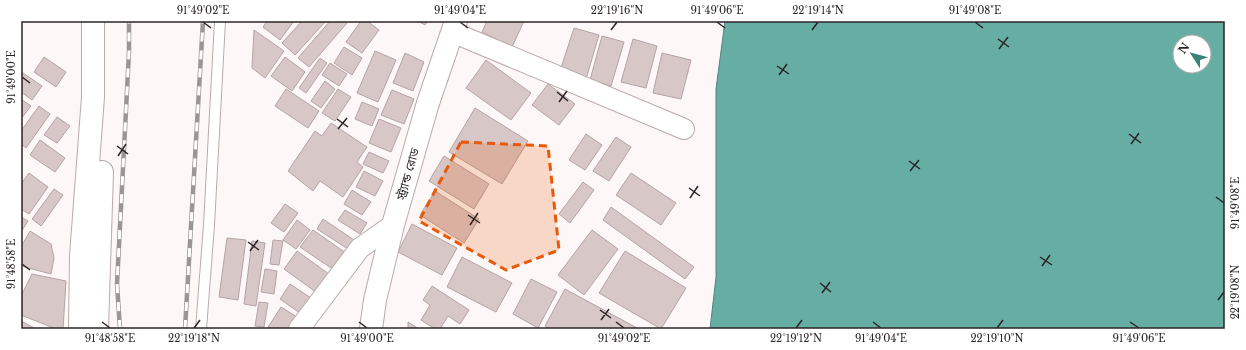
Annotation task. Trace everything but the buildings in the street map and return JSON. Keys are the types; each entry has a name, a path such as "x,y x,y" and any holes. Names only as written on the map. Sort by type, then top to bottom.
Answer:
{"main road":[{"path":"80,329 82,256 93,97 93,21"},
{"path":"96,329 107,21"},
{"name":"স্ট্র্যান্ড রোড","path":"371,329 375,300 393,225 428,103 454,26"}],"street":[{"path":"454,26 684,129"},
{"path":"299,329 360,248 393,225"}],"lane":[{"path":"201,329 209,225 220,21"}],"highlighted area":[{"path":"461,142 548,146 559,250 506,270 419,221"}],"water":[{"path":"725,21 1225,21 1225,329 710,329 716,277 716,89"}],"railway":[{"path":"120,329 117,284 129,52 129,21"},
{"path":"185,329 203,21"}]}
